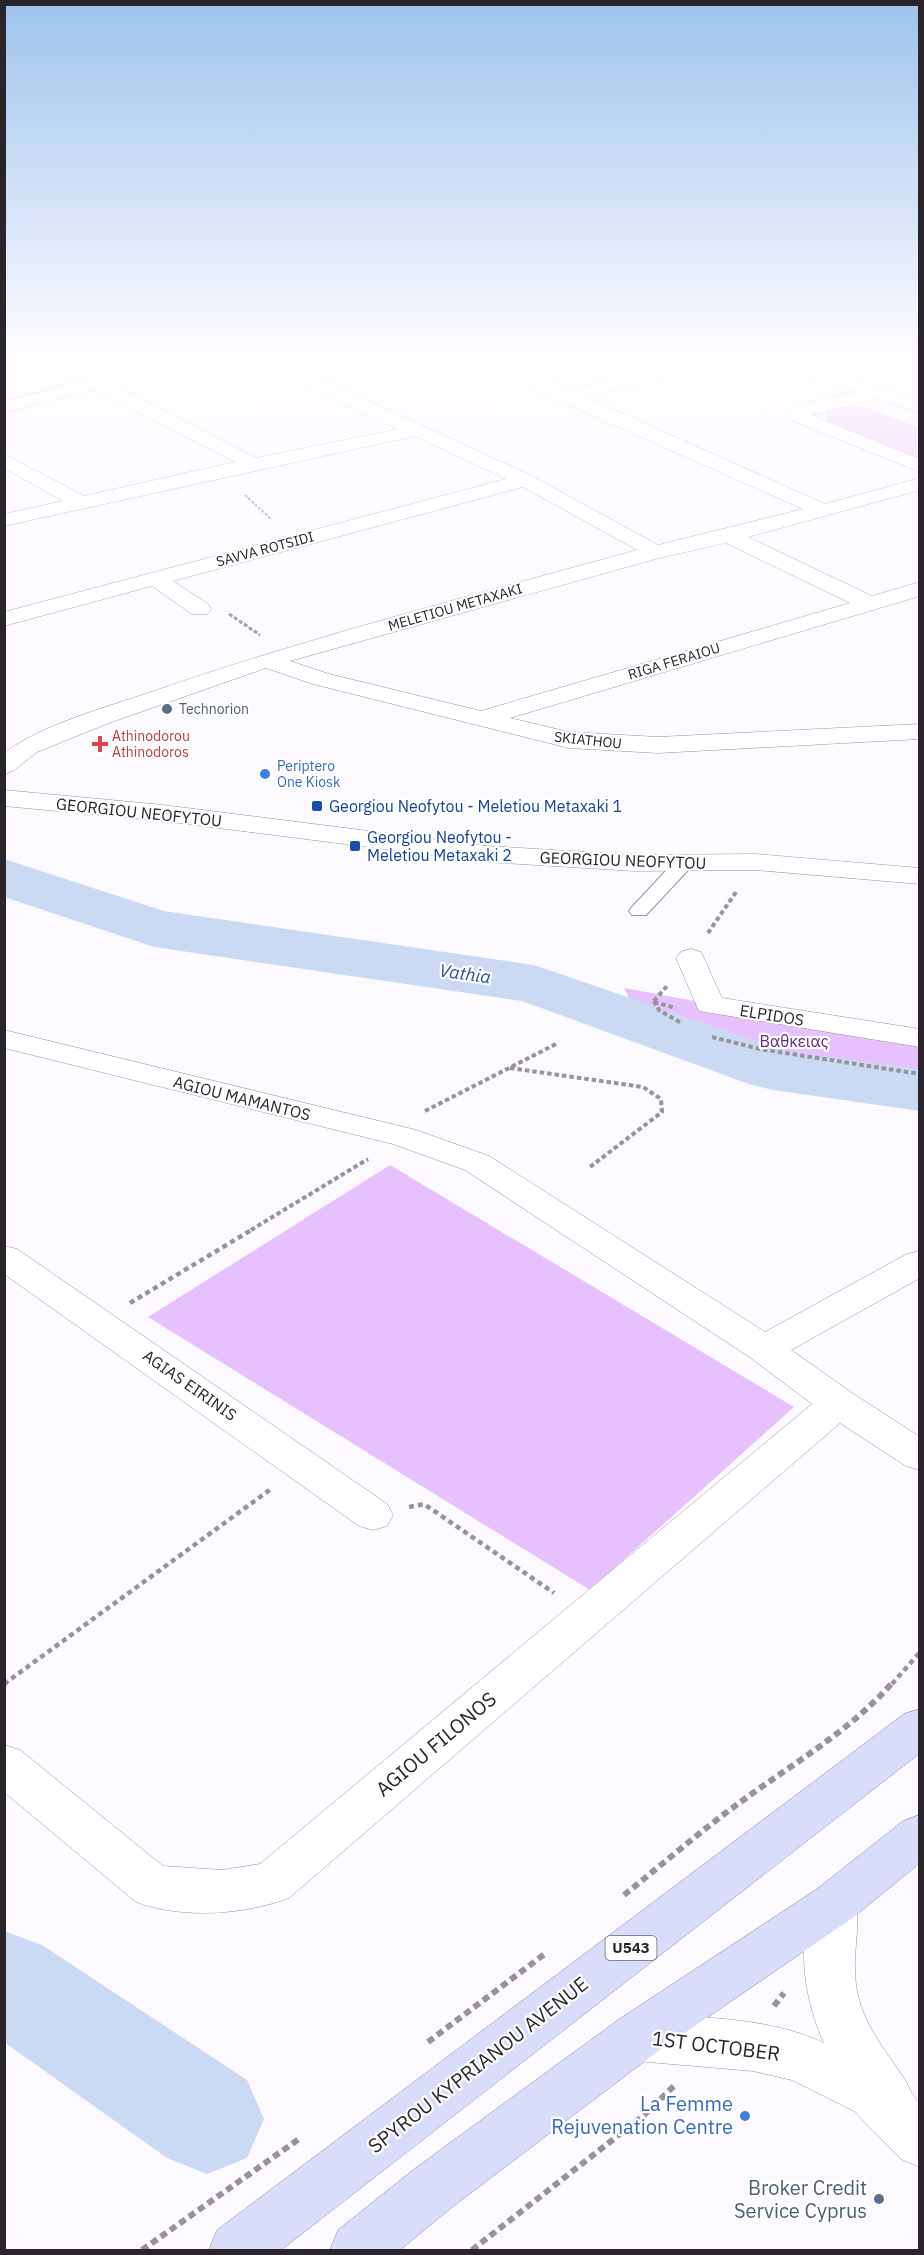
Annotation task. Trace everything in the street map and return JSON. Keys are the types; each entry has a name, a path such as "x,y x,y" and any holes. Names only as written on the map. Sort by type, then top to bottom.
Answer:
{"main road":[{"name":"SPYROU KYPRIANOU AVENUE","path":"253,2238 325,2151 920,1727"},
{"path":"358,2250 432,2189 636,2037 834,1904 920,1835"}],"street":[{"path":"6,461 80,502"},
{"path":"248,461 253,464"},
{"path":"4,520 266,461"},
{"path":"485,461 525,480 655,552"},
{"path":"712,461 822,510"},
{"name":"SAVVA ROTSIDI","path":"4,619 525,480"},
{"name":"MELETIOU METAXAKI","path":"4,766 28,747 48,739 277,657 655,552 728,536 920,484"},
{"path":"728,536 869,603"},
{"path":"155,578 200,609"},
{"name":"RIGA FERAIOU","path":"480,719 920,589"},
{"name":"SKIATHOU","path":"277,657 321,679 569,740 658,746 920,731"},
{"name":"GEORGIOU NEOFYTOU","path":"4,798 163,813 487,854 683,864 755,862 920,876"},
{"name":"ELPIDOS","path":"691,958 710,1005 920,1038"},
{"name":"AGIOU MAMANTOS","path":"4,1039 394,1135 477,1162 764,1350 838,1403 920,1456"},
{"name":"AGIAS EIRINIS","path":"4,1257 373,1515"},
{"path":"764,1350 920,1262"},
{"name":"AGIOU FILONOS","path":"4,1764 153,1887 222,1891 272,1883 838,1403"},
{"name":"1ST OCTOBER","path":"834,1904 830,1956 833,2004 850,2045 917,2138"},
{"name":"1ST OCTOBER","path":"636,2037 753,2047 799,2057 873,2093 917,2138"}],"lane":[{"path":"639,911 683,864"}],"path":[{"path":"218,471 295,541"},
{"path":"200,609 215,605 277,657"},
{"path":"691,958 755,862"},
{"path":"654,1001 659,1010 688,1027"},
{"path":"708,1036 760,1049 920,1074"},
{"path":"100,1322 394,1135 510,1068 558,1044"},
{"path":"510,1068 643,1087 661,1099 662,1112 591,1167"},
{"path":"4,1684 303,1465"},
{"path":"373,1515 424,1504 587,1616"},
{"path":"614,1903 744,1799 823,1745 858,1717 875,1703 920,1652"},
{"path":"422,2047 550,1950"},
{"path":"142,2250 325,2151"}],"green space":[{"name":"Βαθκειας","path":"624,988 919,1042 919,1083 783,1062 636,1012"},
{"path":"390,1165 794,1407 590,1590 148,1317"}],"waterway":[{"name":"Vathia","path":"4,877 154,928 534,984 773,1070 920,1090"},
{"path":"4,1980 207,2119"}],"place":[{"name":"Technorion","path":"167,709"},
{"name":"Athinodorou Athinodoros","path":"100,744"},
{"name":"Periptero One Kiosk","path":"265,774"},
{"name":"Georgiou Neofytou - Meletiou Metaxaki 1","path":"317,806"},
{"name":"Georgiou Neofytou - Meletiou Metaxaki 2","path":"355,846"},
{"name":"La Femme Rejuvenation Centre","path":"745,2116"},
{"name":"Broker Credit Service Cyprus","path":"879,2199"}]}
